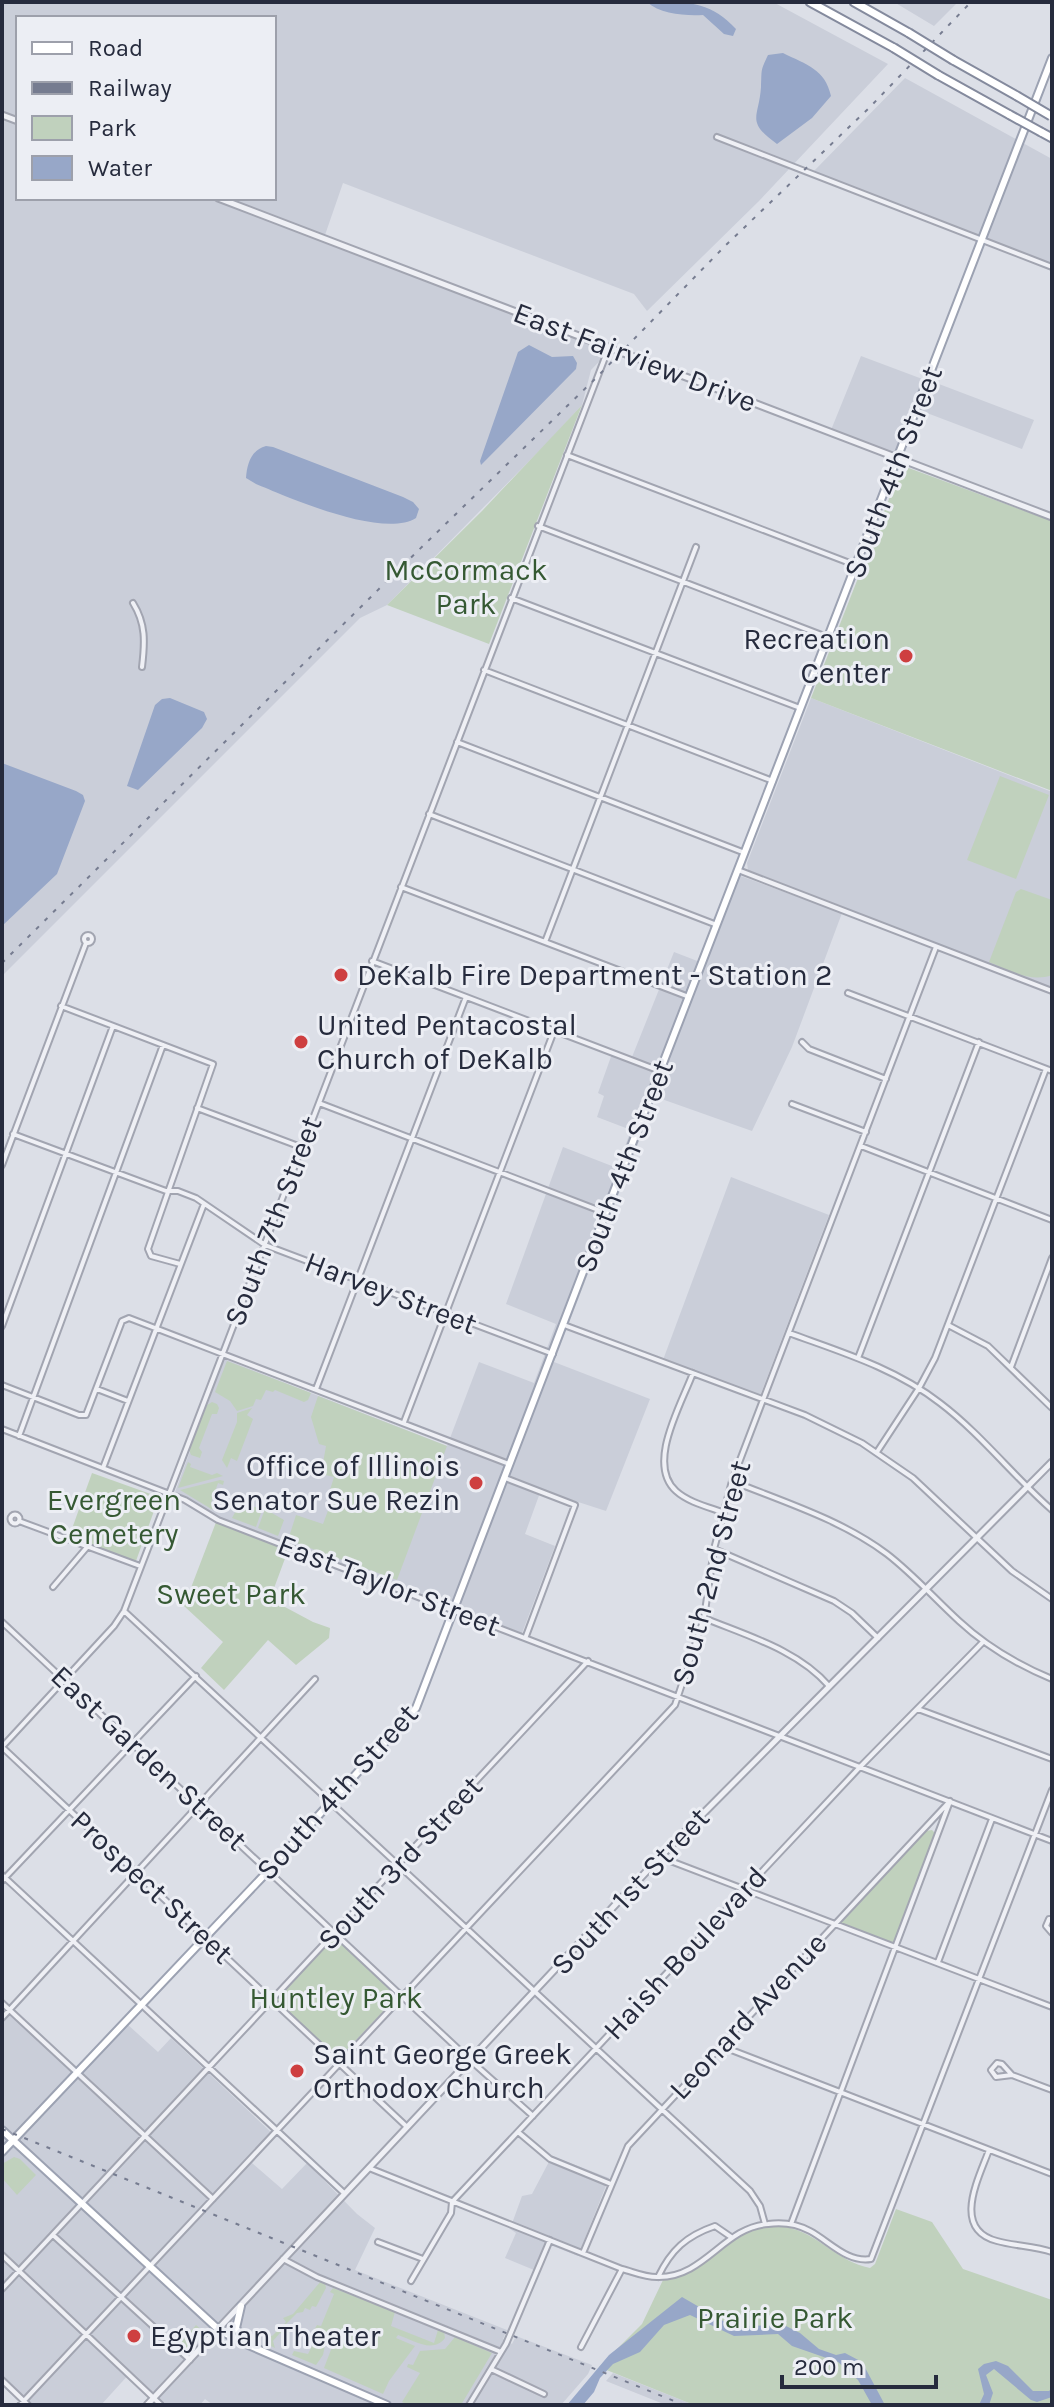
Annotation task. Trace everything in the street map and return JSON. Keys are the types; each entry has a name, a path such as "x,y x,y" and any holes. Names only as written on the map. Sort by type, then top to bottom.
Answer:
{"highway":[{"path":"810,2 1052,138"},
{"path":"854,2 1052,116"}],"main road":[{"name":"South 4th Street","path":"2,2152 414,1713 1052,58"},
{"path":"2,2130 219,2330 372,2402 387,2405"},
{"path":"241,2306 236,2328 246,2344"}],"street":[{"path":"717,137 1052,267"},
{"name":"East Fairview Drive","path":"223,200 1052,517"},
{"name":"South 7th Street","path":"2,1747 114,1626 124,1611 609,347"},
{"path":"567,455 857,566"},
{"path":"538,526 828,637"},
{"path":"545,942 696,547"},
{"path":"511,598 801,708"},
{"path":"133,603 141,617 145,638 142,667"},
{"path":"484,670 773,781"},
{"path":"457,742 745,853"},
{"path":"429,814 717,925"},
{"path":"738,870 1052,991"},
{"path":"401,887 689,997"},
{"path":"2,1165 86,943"},
{"name":"South 2nd Street","path":"24,2404 675,1705 704,1618 714,1549 732,1481 936,947"},
{"path":"372,961 660,1071"},
{"path":"848,993 1049,1070 935,1358 877,1452"},
{"path":"316,1389 466,997"},
{"path":"61,1006 213,1064 149,1246 151,1256 180,1264"},
{"path":"2,1326 113,1026"},
{"path":"404,1422 554,1031"},
{"path":"802,1042 809,1049 886,1079"},
{"path":"858,1358 979,1042"},
{"path":"19,1436 163,1045"},
{"path":"319,1103 606,1213"},
{"path":"792,1104 866,1132"},
{"path":"197,1108 301,1147"},
{"name":"Harvey Street","path":"13,1134 166,1191 183,1192 265,1245 553,1354"},
{"path":"861,1146 1052,1220"},
{"path":"103,1468 204,1204"},
{"path":"1011,1367 1052,1258"},
{"path":"2,1385 86,1415 122,1321 129,1318 510,1464"},
{"path":"564,1325 764,1399 828,1425 877,1452 913,1478 1012,1571 1052,1599"},
{"path":"948,1325 979,1339 1052,1408"},
{"path":"789,1333 895,1373 919,1388 960,1420 1052,1510"},
{"path":"693,1373 665,1448 664,1469 668,1481 677,1492 722,1512"},
{"path":"97,1389 128,1401"},
{"name":"East Taylor Street","path":"2,1429 185,1500 218,1520 1052,1841"},
{"name":"South 1st Street","path":"147,2405 660,1857 1052,1462"},
{"path":"505,1478 575,1505 526,1636"},
{"path":"732,1481 859,1536 887,1554 983,1642 1052,1679"},
{"path":"19,1521 140,1566"},
{"path":"53,1587 88,1546"},
{"path":"714,1549 827,1597 852,1613 878,1638"},
{"path":"124,1611 753,2194 765,2224"},
{"path":"704,1618 793,1656 814,1670 829,1686"},
{"name":"East Garden Street","path":"2,1622 533,2116"},
{"name":"Haish Boulevard","path":"411,2281 451,2213 452,2202 860,1767 983,1642"},
{"name":"South 3rd Street","path":"2,2289 588,1661"},
{"path":"196,1676 3,1878 344,2193"},
{"path":"2,2018 315,1679"},
{"path":"918,1709 1052,1759"},
{"name":"Prospect Street","path":"2,1747 406,2126"},
{"path":"369,2168 622,2269 658,2277 699,2265 731,2237 765,2224 791,2224 807,2229 828,2244 860,2259 871,2259 1052,1790"},
{"path":"791,2224 950,1801"},
{"name":"Leonard Avenue","path":"583,2253 628,2146 950,1801"},
{"path":"938,1962 992,1818"},
{"path":"660,1857 1052,2007"},
{"path":"1052,1919 1046,1926 1047,1931 1052,1933"},
{"path":"2,2003 213,2199"},
{"path":"721,2046 1052,2174"},
{"path":"1012,2075 996,2077 991,2070 997,2063 1002,2064 1012,2075 1052,2090"},
{"path":"518,2132 550,2159 611,2184"},
{"path":"989,2150 970,2201 970,2213 975,2225 992,2240 1052,2252"},
{"path":"658,2277 674,2249 692,2235 715,2226 731,2237"},
{"path":"53,2235 190,2360"},
{"path":"469,2405 501,2352 550,2240"},
{"path":"378,2242 423,2259"},
{"path":"2,2255 161,2405"},
{"path":"283,2259 317,2277 501,2352"},
{"path":"581,2347 622,2269"},
{"path":"491,2369 544,2394"},
{"path":"2,2380 24,2404"}],"shaded area":[{"path":"2,2 773,2 888,64 759,201 647,311 634,294 343,183 325,235 614,346 591,370 582,405 546,444 387,605 360,618 2,976"},
{"path":"894,2 958,2 934,26"},
{"path":"905,78 1052,159 1052,265 813,172"},
{"path":"861,356 925,380 897,455 831,430"},
{"path":"931,381 1034,420 1022,449 919,410"},
{"path":"811,698 1052,792 1052,988 748,870 747,863"},
{"path":"735,874 842,913 792,1047 752,1131 656,1097 554,1362 650,1399 606,1511 541,1490 525,1534 555,1546 522,1633 218,1517 175,1492 224,1359 447,1446 479,1362 534,1383 556,1324 506,1304 563,1147 617,1168 631,1130 597,1117 604,1096 598,1093 613,1051 632,1057 674,952 700,962"},
{"path":"731,1177 829,1215 760,1396 663,1360"},
{"path":"2,2004 82,2071 127,2024 158,2052 171,2038 275,2136 252,2163 282,2189 307,2163 375,2228 355,2270 507,2330 503,2339 512,2344 516,2336 592,2365 588,2374 561,2405 213,2405 205,2399 200,2405 167,2405 131,2372 101,2405 28,2405 2,2384"},
{"path":"552,2156 609,2178 578,2256 545,2243 534,2270 505,2258 516,2233 510,2229 522,2196 532,2194"},
{"path":"613,2373 694,2405 666,2405 606,2381"}],"green space":[{"name":"McCormack Park","path":"582,405 489,644 387,605 482,511"},
{"path":"906,467 1052,521 1052,791 811,698 900,471"},
{"path":"1000,776 1049,795 1016,879 967,860"},
{"path":"1021,889 1052,900 1052,975 1028,977 989,962 1016,892"},
{"path":"227,1361 311,1393 308,1400 304,1402 275,1390 266,1390 261,1400 256,1399 253,1406 237,1411 230,1401 215,1392"},
{"path":"318,1396 447,1446 397,1580 288,1540 296,1515 323,1524 335,1492 330,1490 334,1477 321,1474 326,1446 319,1444 311,1417"},
{"path":"212,1402 219,1408 217,1414 212,1414 199,1448 202,1452 200,1458 191,1455 189,1450 207,1405"},
{"path":"252,1408 247,1415 253,1419 237,1461 231,1458 227,1468 222,1460 237,1422 237,1413"},
{"path":"188,1462 190,1467 223,1476 178,1488"},
{"name":"Evergreen Cemetery","path":"92,1473 159,1497 136,1561 69,1537"},
{"path":"224,1481 223,1485 218,1483 211,1503 213,1510 180,1490"},
{"path":"241,1501 262,1510 256,1527 232,1518"},
{"path":"265,1509 284,1520 278,1536 258,1528"},
{"name":"Sweet Park","path":"218,1517 290,1545 270,1599 330,1628 329,1638 296,1665 268,1640 224,1690 201,1668 223,1642 184,1606"},
{"path":"926,1831 935,1833 894,1943 841,1923"},
{"name":"Huntley Park","path":"334,1937 398,1996 338,2059 275,2000"},
{"path":"14,2157 36,2175 17,2195 2,2178 2,2164"},
{"name":"Prairie Park","path":"896,2209 932,2222 963,2269 1052,2300 1052,2405 694,2405 599,2367 642,2324 663,2280 696,2267 738,2238 768,2227 786,2227 808,2235 848,2260 870,2268 875,2264"},
{"path":"321,2281 326,2288 316,2307 312,2306 310,2310 305,2308 284,2326 285,2335 280,2333 273,2341 275,2348 263,2342 267,2334 272,2336 286,2322 283,2318 293,2314"},
{"path":"333,2288 395,2312 391,2326 434,2343 438,2330 444,2332 445,2338 440,2343 429,2345 398,2335 396,2338 415,2346 383,2394 324,2368 332,2347 327,2337 314,2330 317,2325 321,2326 334,2294 330,2292"},
{"path":"196,2325 203,2331 185,2352 178,2346"},
{"path":"455,2337 492,2353 461,2405 409,2405 402,2402 420,2373 407,2367 408,2364 413,2365 420,2351 445,2349"},
{"path":"311,2338 325,2345 316,2365 292,2355 294,2351 308,2354 314,2342"}],"water":[{"path":"647,2 674,2 707,8 736,29 733,36 724,34 703,15 666,12"},
{"path":"783,53 820,74 831,96 812,118 777,144 761,130 756,118 762,71 768,55"},
{"path":"529,345 552,357 573,356 576,369 481,465 518,352"},
{"path":"266,446 403,497 419,509 416,518 382,524 360,520 256,484 246,478 247,468 253,454"},
{"path":"170,698 204,712 207,719 202,728 138,790 127,786 155,705 162,699"},
{"path":"2,763 76,791 83,795 85,801 57,874 2,926"},
{"path":"682,2297 732,2326 784,2325 800,2333 819,2349 836,2355 845,2353 862,2362 885,2405 872,2405 858,2380 838,2362 792,2346 778,2334 734,2336 690,2315 664,2325 640,2352 613,2364 583,2405 567,2405 609,2355"},
{"path":"996,2361 1008,2366 1033,2391 1049,2391 1052,2388 1052,2397 1037,2402 1031,2400 994,2369 986,2375 993,2393 989,2405 979,2405 984,2394 978,2369"}],"railway":[{"path":"2,963 595,379 726,245 870,107 971,2"},
{"path":"2,2129 684,2405"}],"place":[{"name":"Recreation Center","path":"906,656"},
{"name":"DeKalb Fire Department - Station 2","path":"341,975"},
{"name":"United Pentacostal Church of DeKalb","path":"301,1042"},
{"name":"Office of Illinois Senator Sue Rezin","path":"476,1483"},
{"name":"Saint George Greek Orthodox Church","path":"297,2071"},
{"name":"Egyptian Theater","path":"134,2336"}]}
